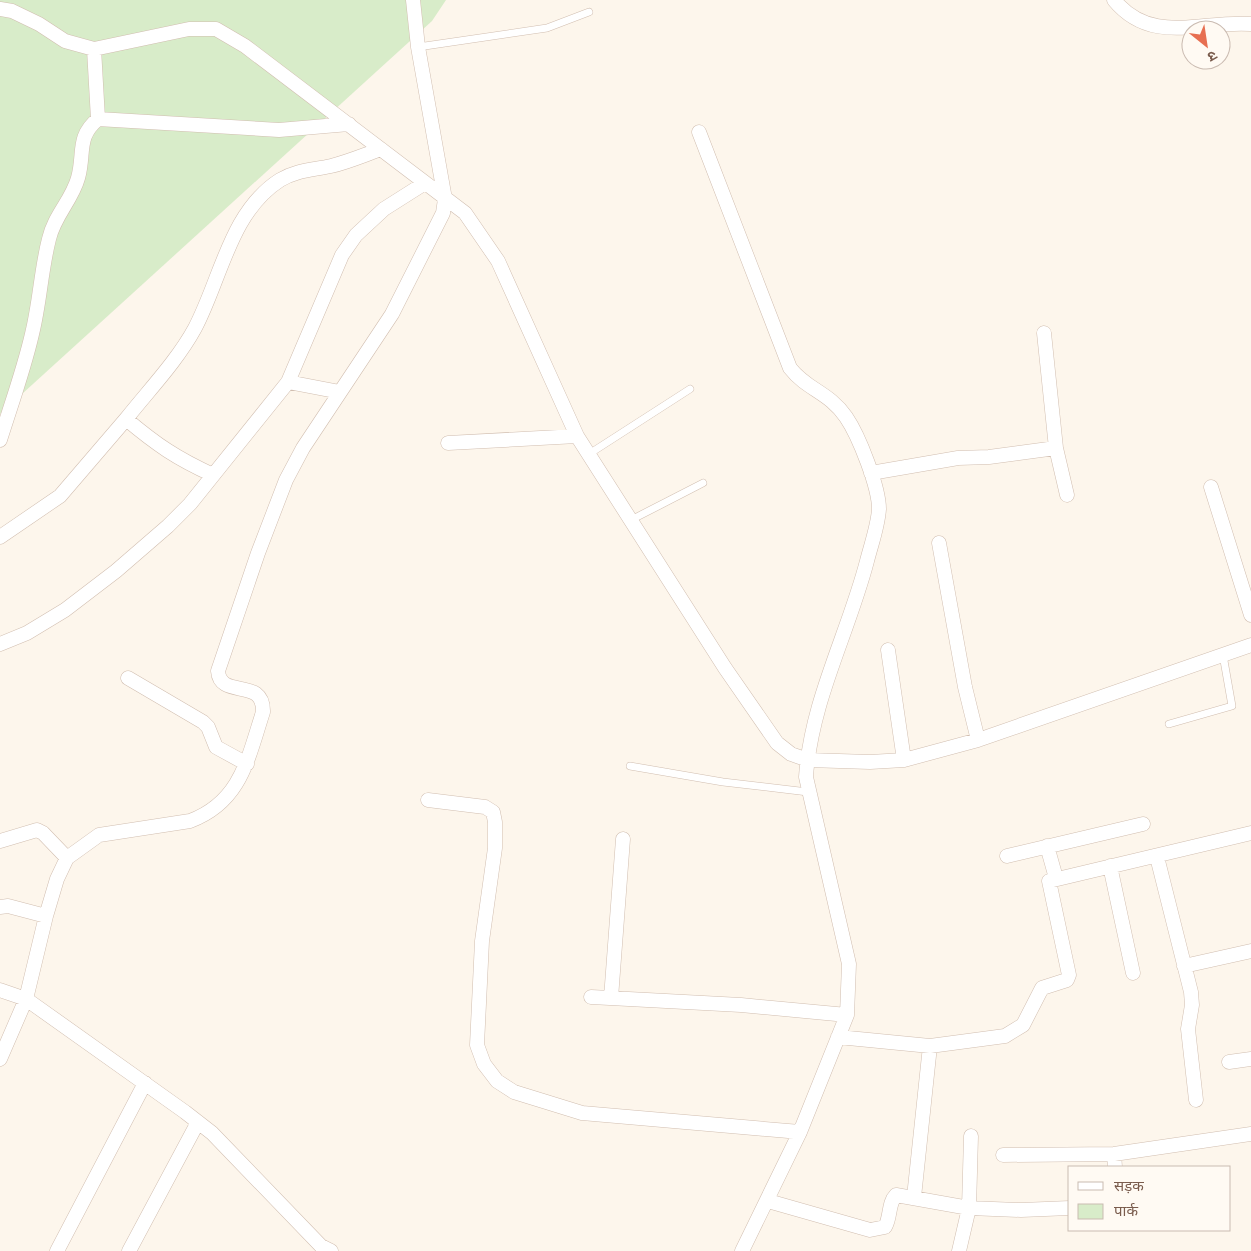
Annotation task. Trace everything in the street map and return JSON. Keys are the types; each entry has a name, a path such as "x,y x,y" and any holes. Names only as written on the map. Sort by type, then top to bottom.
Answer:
{"street":[{"path":"0,1059 26,999 46,916 67,858 99,834 190,821 204,816 226,800 247,764 263,712 263,703 255,692 223,684 219,679 218,671 286,480 303,448 392,314 440,223 445,199 418,47 413,0"},
{"path":"1114,0 1135,20 1150,25 1189,28 1251,24"},
{"path":"0,9 12,11 40,24 65,41 94,49 189,29 216,29 245,46 465,213 498,261 577,436 725,668 777,743 791,754 808,760 870,762 904,760 978,740 1251,645"},
{"path":"94,49 98,119"},
{"path":"0,440 32,335 48,239 55,219 73,192 78,177 85,131 98,119 279,130 349,124"},
{"path":"699,132 790,368 799,380 824,393 838,404 848,419 871,473 879,510 859,590 820,695 808,760 808,792 849,964 847,1015 800,1132 742,1251"},
{"path":"0,537 60,496 126,419 178,354 195,329 241,222 252,205 270,187 296,172 332,166 381,149"},
{"path":"0,644 27,633 65,610 116,571 168,526 213,475 288,382 342,255 356,235 384,209 425,183"},
{"path":"1044,333 1056,448 1067,495"},
{"path":"288,382 340,392"},
{"path":"126,419 160,447 180,460 213,475"},
{"path":"448,443 577,436"},
{"path":"871,473 958,458 989,457 1056,448"},
{"path":"1211,487 1251,615"},
{"path":"940,543 965,687 978,740"},
{"path":"888,650 904,760"},
{"path":"128,678 203,722 208,726 216,747 247,764"},
{"path":"428,800 485,807 493,812 495,822 494,848 482,941 477,1045 484,1064 497,1081 514,1092 582,1113 800,1132"},
{"path":"1007,856 1142,824"},
{"path":"0,841 37,830 43,833 67,858"},
{"path":"838,1037 930,1046 985,1040 1005,1036 1016,1031 1023,1025 1042,988 1067,980 1068,970 1048,886 1049,881 1157,857 1251,833"},
{"path":"611,998 623,839"},
{"path":"1048,846 1056,878"},
{"path":"1157,857 1191,992 1192,1005 1188,1029 1196,1100"},
{"path":"1110,866 1133,973"},
{"path":"0,907 8,906 46,916"},
{"path":"1184,966 1251,951"},
{"path":"0,990 26,999 198,1122 316,1241 331,1251"},
{"path":"591,997 741,1005 847,1015"},
{"path":"914,1197 930,1046"},
{"path":"1228,1062 1251,1059"},
{"path":"57,1251 145,1083"},
{"path":"129,1251 198,1122"},
{"path":"1003,1156 1115,1160 1251,1134"},
{"path":"959,1251 969,1208 971,1136"},
{"path":"768,1201 870,1230 878,1230 885,1227 888,1222 892,1200 896,1195 969,1208 1021,1210 1068,1208"}],"lane":[{"path":"418,47 547,28 589,12"},
{"path":"589,454 690,390"},
{"path":"631,520 703,484"},
{"path":"1169,724 1232,706 1223,655"},
{"path":"630,766 723,782 808,792"}],"green space":[{"path":"0,0 446,0 432,21 0,414"}]}
